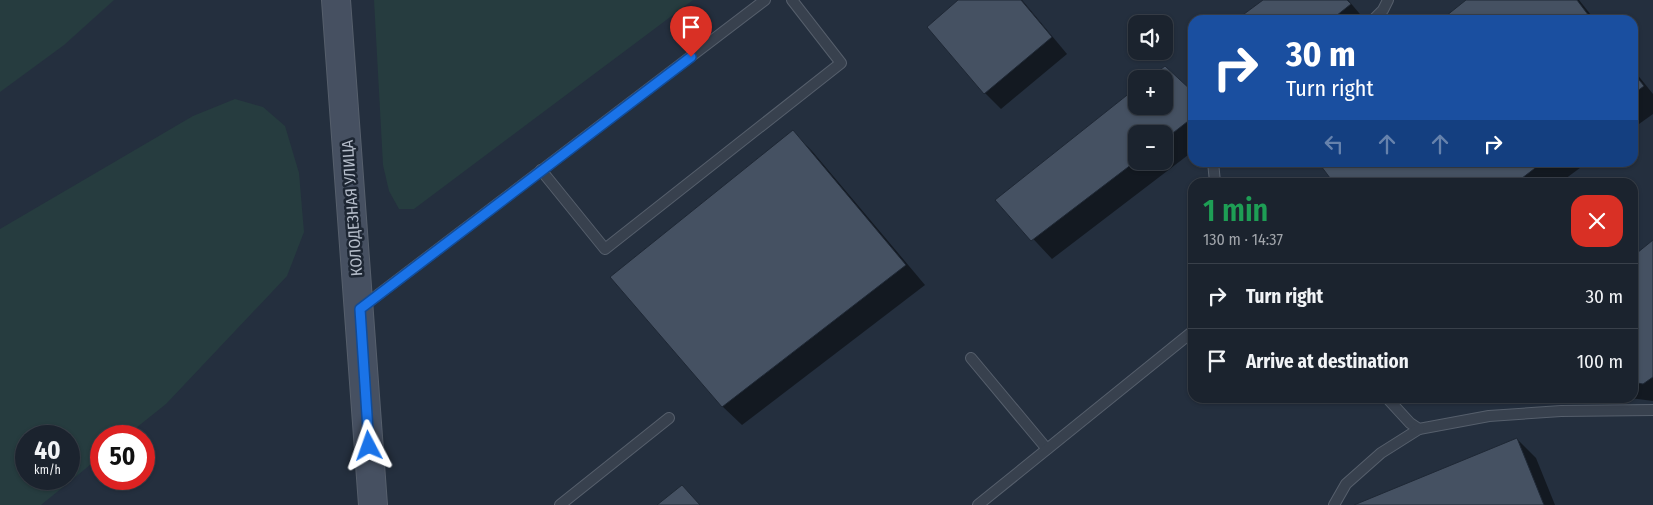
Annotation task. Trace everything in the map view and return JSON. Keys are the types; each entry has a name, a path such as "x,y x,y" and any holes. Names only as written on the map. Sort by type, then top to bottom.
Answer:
{"main road":[{"name":"КОЛОДЕЗНАЯ УЛИЦА","path":"336,0 373,505"}],"lane":[{"path":"360,309 765,0"},
{"path":"541,170 606,249 841,64 792,0"},
{"path":"1378,15 1388,0"},
{"path":"978,505 1188,335"},
{"path":"971,358 1047,449"},
{"path":"1392,403 1410,423 1420,429"},
{"path":"1334,505 1346,484 1381,453 1420,429 1489,416 1561,411 1653,410"},
{"path":"560,505 669,418"}],"green space":[{"path":"0,0 114,0 64,45 0,92"},
{"path":"374,0 693,0 414,209 399,209 389,191 383,165"},
{"path":"235,99 263,107 285,126 299,173 304,232 287,276 166,404 140,425 90,425 90,465 80,473 80,425 15,425 15,490 59,490 41,505 0,505 0,229 193,116"}],"building":[{"path":"958,0 1021,0 1052,37 984,94 927,27"},
{"path":"1263,0 1347,0 1351,4 1337,15 1243,15"},
{"path":"1466,0 1577,0 1588,15 1447,15"},
{"path":"1165,66 1169,70 1160,70"},
{"path":"1173,73 1188,87 1188,121 1173,133 1173,125 1128,125 1128,167 1031,241 995,200 1128,94 1128,115 1173,115"},
{"path":"1638,78 1644,86 1638,90"},
{"path":"793,130 906,265 722,407 610,277"},
{"path":"1322,167 1536,167 1522,178 1330,178"},
{"path":"1653,240 1653,377 1643,384 1638,383 1638,252"},
{"path":"1517,438 1544,505 1354,505"},
{"path":"682,485 700,505 657,505"}],"route":[{"path":"369,446 360,309 691,57"}]}
